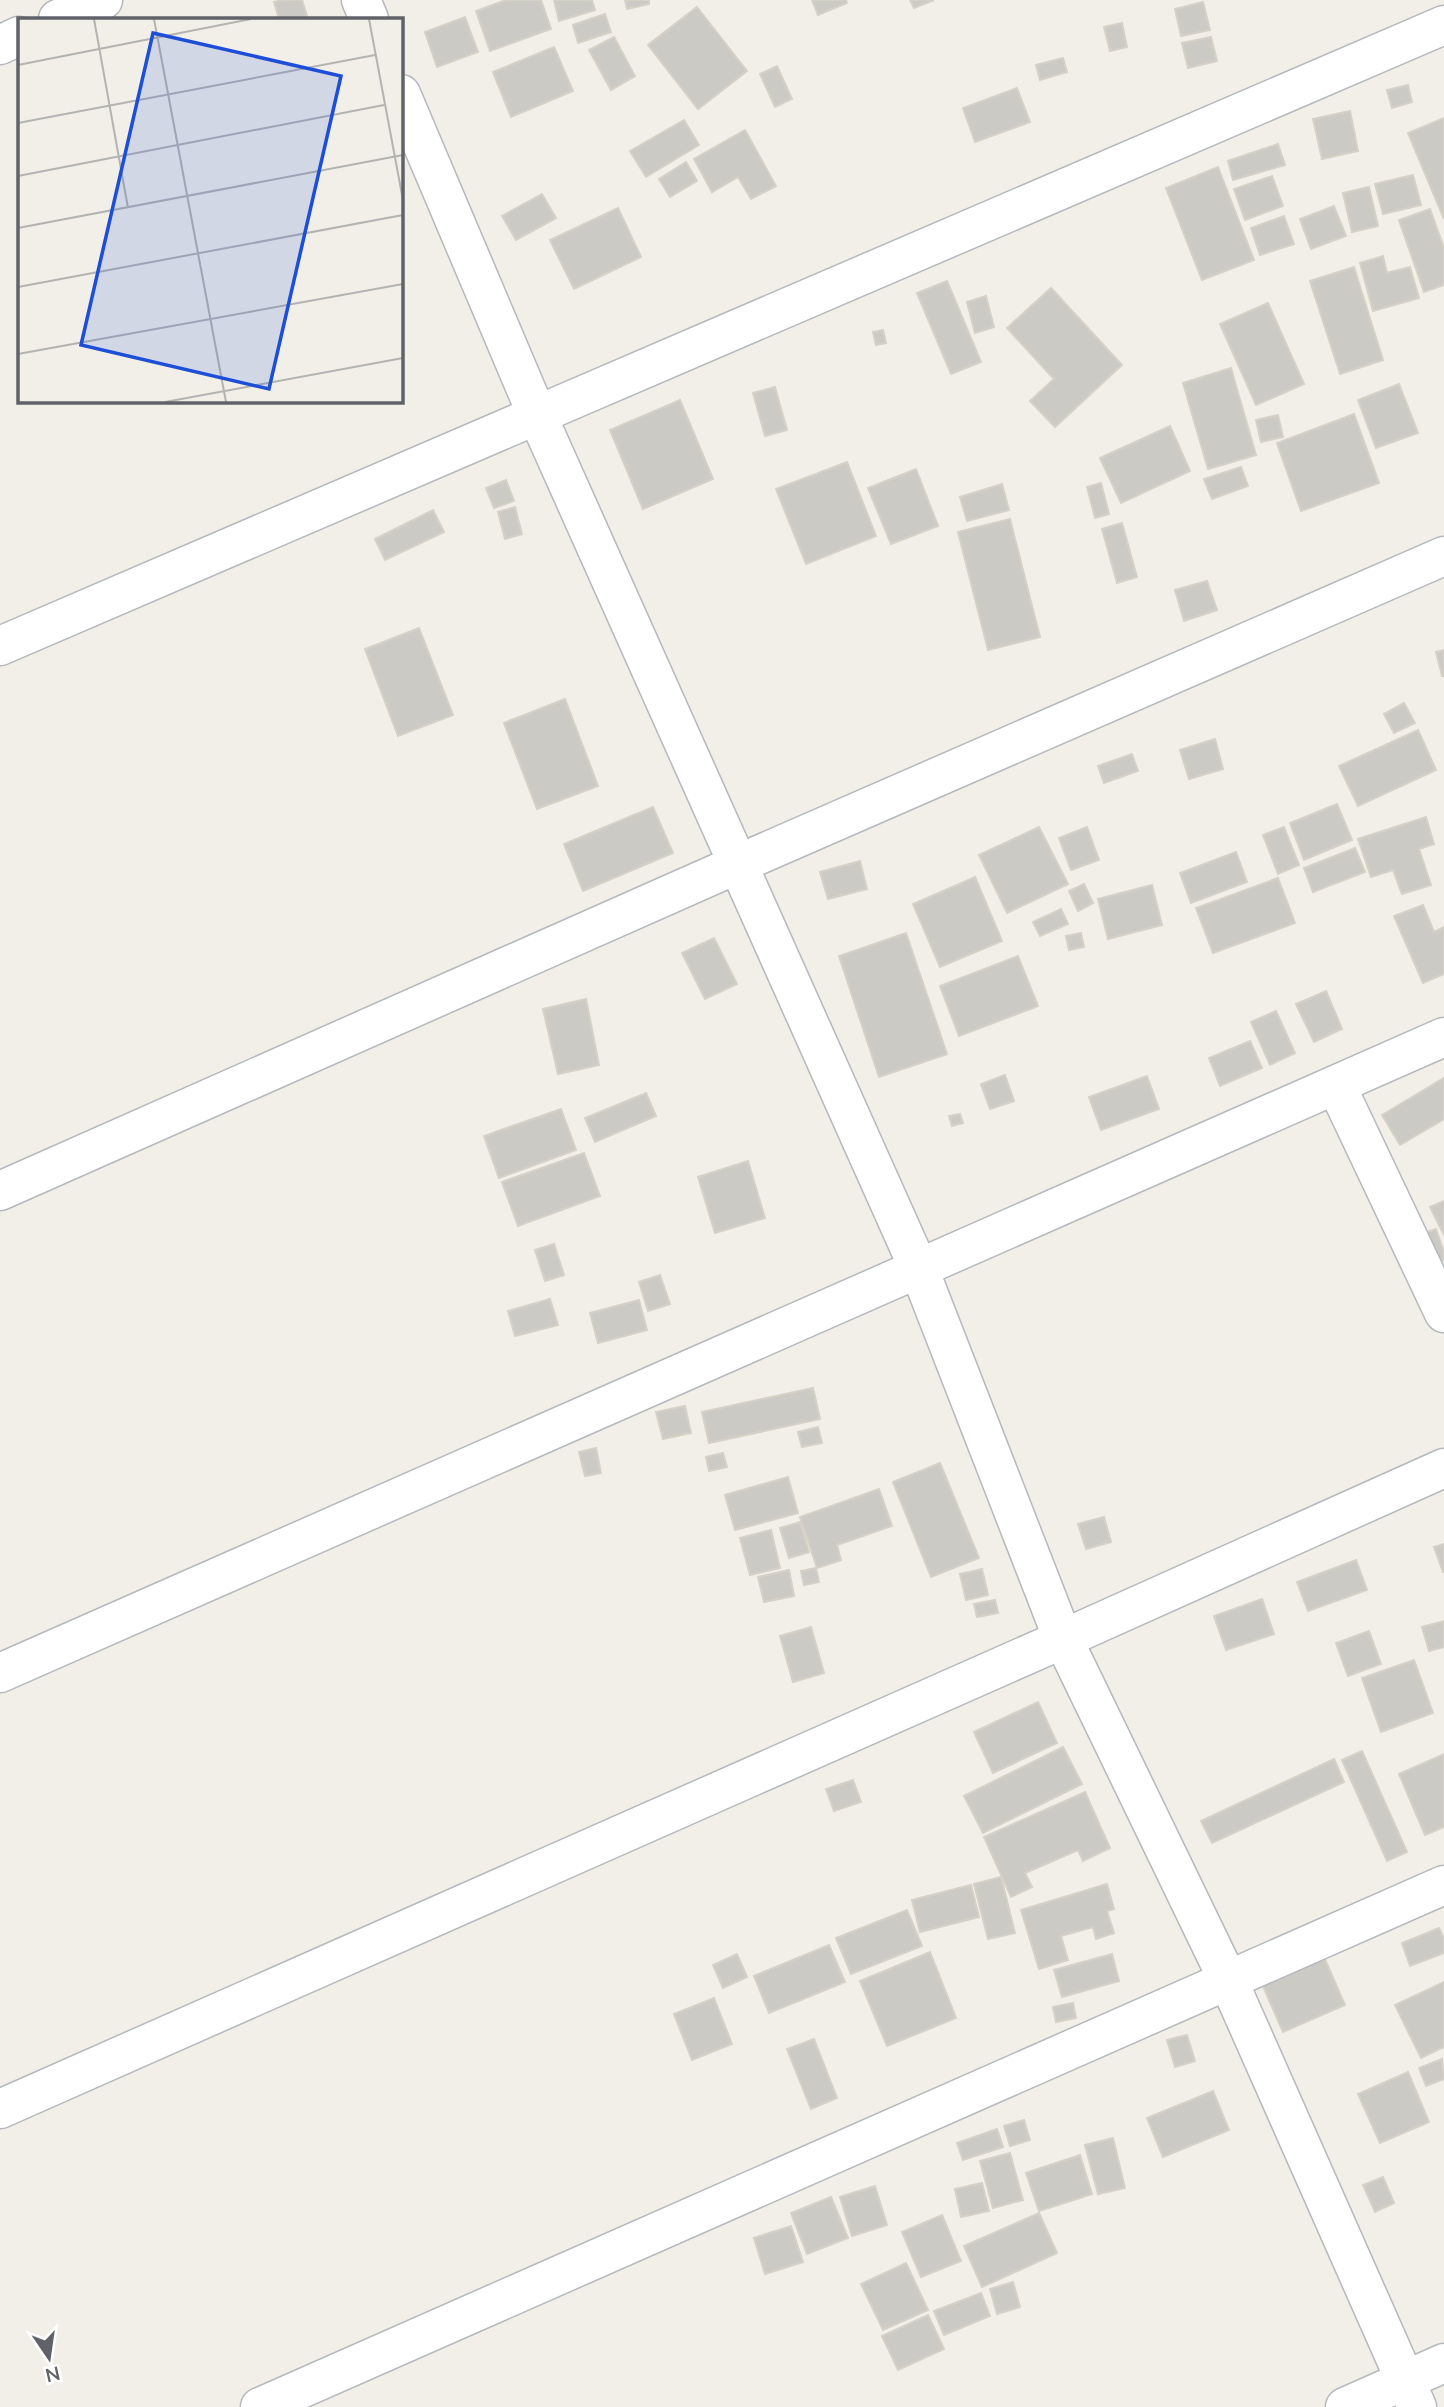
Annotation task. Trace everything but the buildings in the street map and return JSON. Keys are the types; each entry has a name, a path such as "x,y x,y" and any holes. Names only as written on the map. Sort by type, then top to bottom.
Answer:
{"street":[{"path":"60,18 103,0"},
{"path":"360,0 369,18"},
{"path":"0,646 1444,25"},
{"path":"0,45 18,36"},
{"path":"402,96 537,415 919,1269 1063,1639 1228,1980 1411,2394"},
{"path":"0,1191 738,864 1444,556"},
{"path":"0,1673 1444,1037"},
{"path":"1336,1085 1444,1313"},
{"path":"0,2109 1444,1468"},
{"path":"260,2407 1444,1885"},
{"path":"1345,2407 1411,2394 1444,2362"}]}
